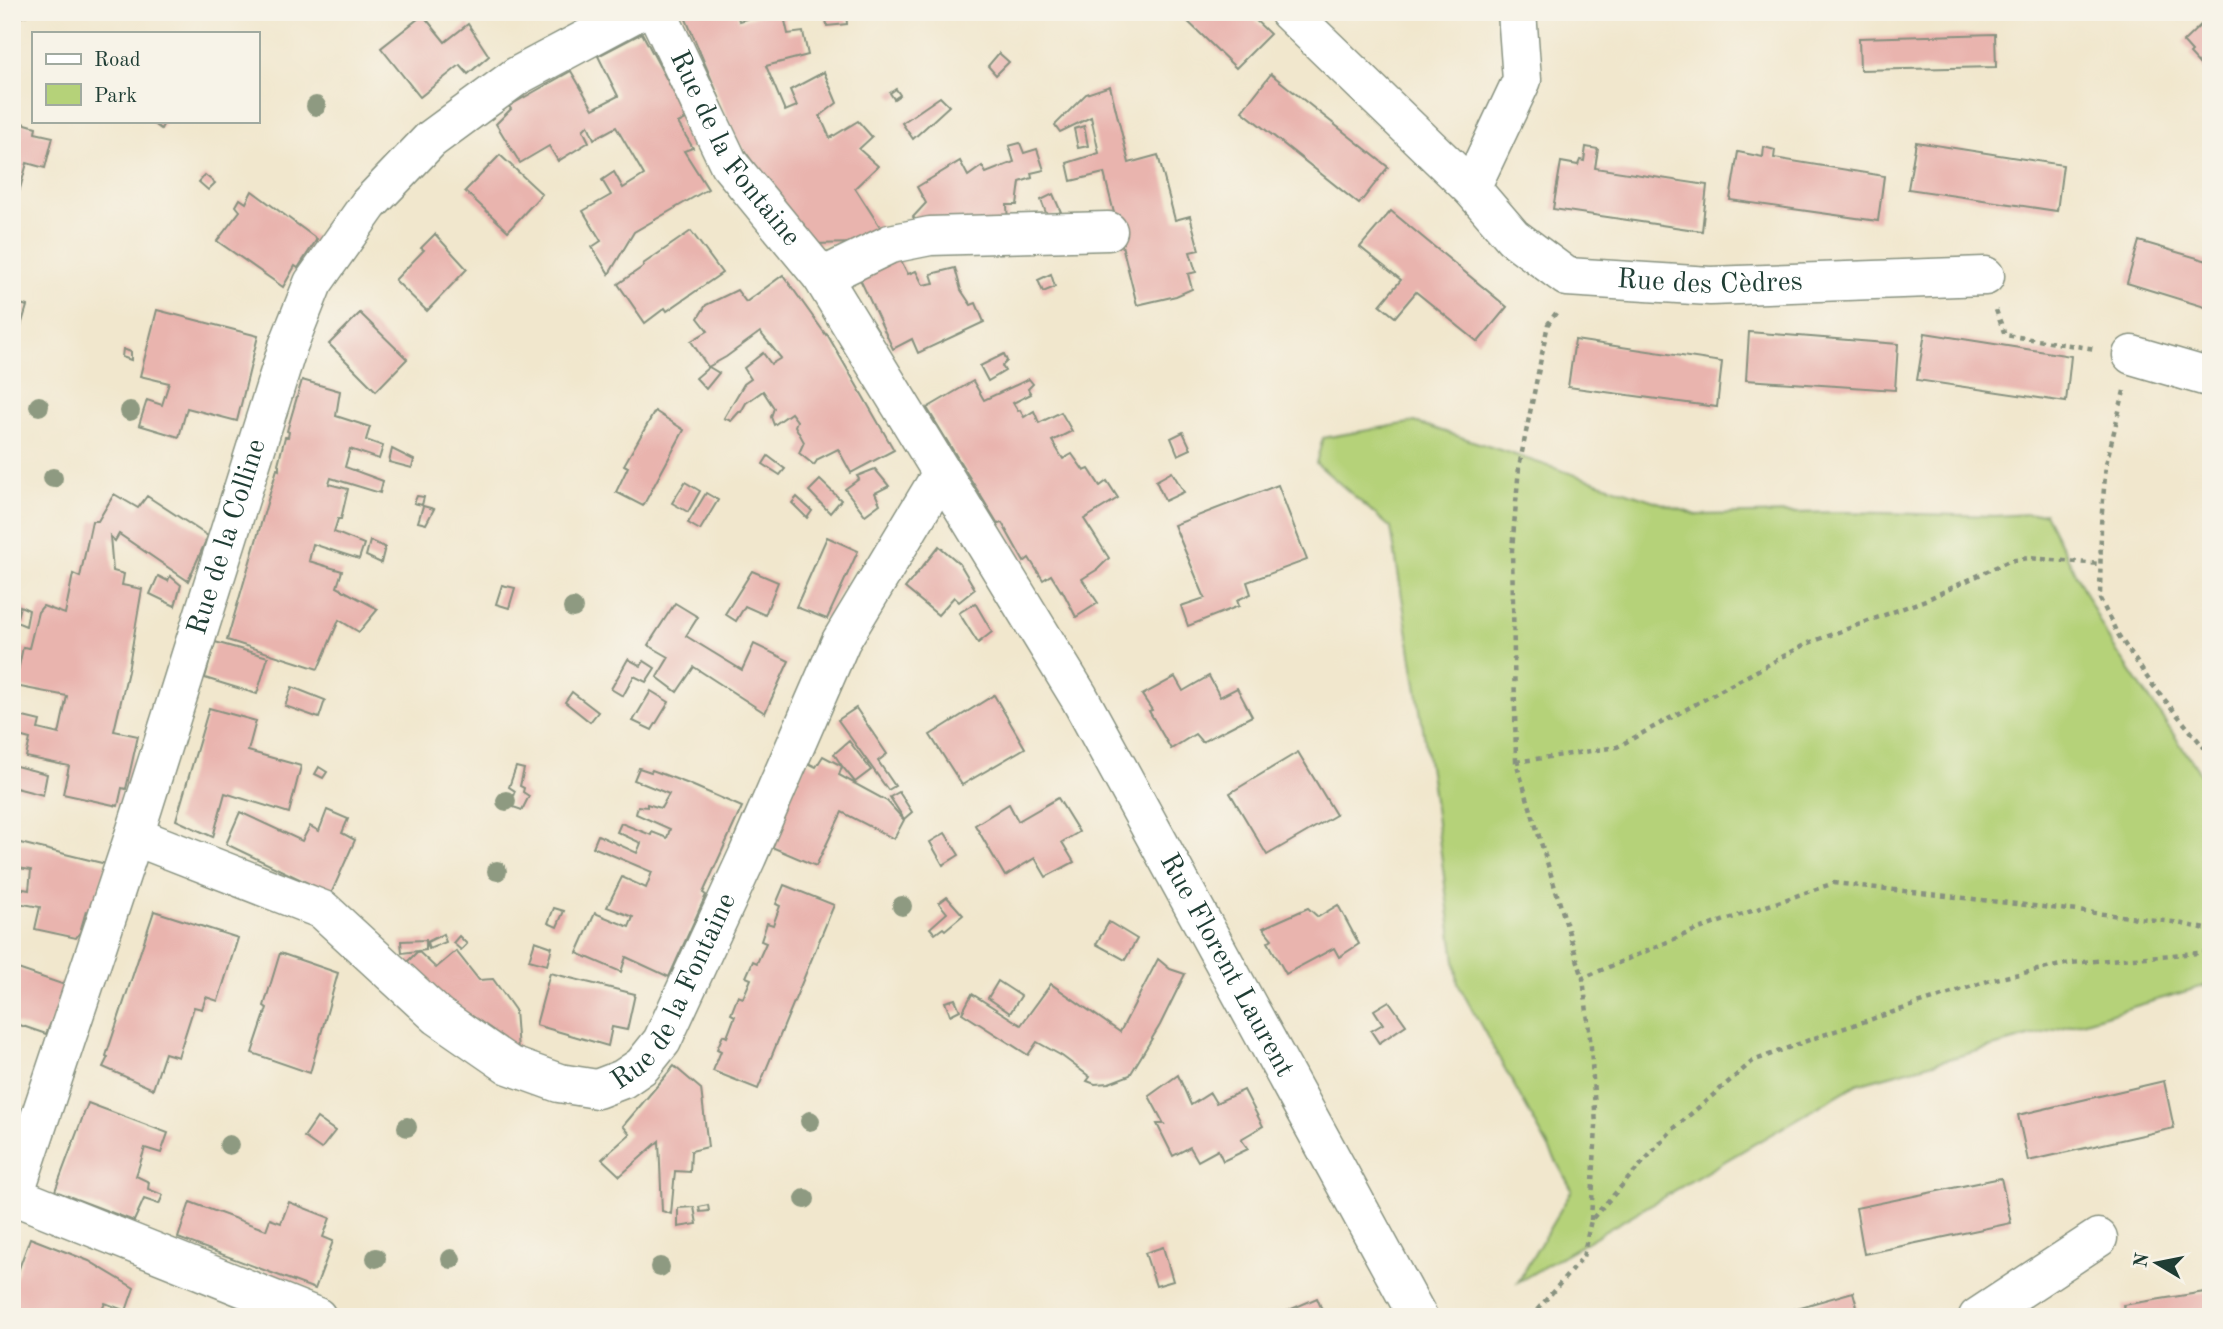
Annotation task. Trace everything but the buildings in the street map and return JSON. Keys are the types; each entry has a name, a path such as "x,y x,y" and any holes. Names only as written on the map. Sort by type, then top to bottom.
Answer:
{"street":[{"name":"Rue de la Colline","path":"13,1197 134,836 288,346 313,282 369,204 430,140 517,76 637,12"},
{"name":"Rue de la Fontaine","path":"657,12 730,164 822,277 1030,616"},
{"name":"Rue des Cèdres","path":"1289,12 1471,188 1513,237 1567,277 1710,286 1985,276"},
{"path":"1471,188 1521,80 1517,12"},
{"path":"822,277 890,244 930,236 1108,231"},
{"path":"2133,355 2211,379"},
{"name":"Rue de la Fontaine","path":"134,836 323,910 438,1016 509,1065 559,1083 597,1089 624,1079 642,1066 662,1041 747,857 841,641 942,473"},
{"name":"Rue Florent Laurent","path":"1030,616 1079,697 1418,1317"},
{"path":"13,1197 317,1317"},
{"path":"1978,1317 2098,1238"}],"path":[{"path":"1985,276 2005,335 2133,355 2106,464 2099,599 2117,634 2151,682 2211,756"},
{"path":"1531,1317 1583,1257 1591,1220 1596,1126 1583,978 1516,762 1512,550 1519,467 1548,324 1580,278"},
{"path":"1516,762 1617,747 1806,644 1928,599 2009,561 2029,558 2100,564"},
{"path":"1583,978 1693,931 1834,883 2173,922 2211,930"},
{"path":"1591,1220 1672,1130 1752,1061 1991,980 2070,963 2211,952"}],"green space":[{"path":"1415,422 1697,515 1842,512 1995,516 2045,513 2109,640 2211,789 2211,984 1857,1084 1518,1282 1572,1190 1458,984 1432,785 1391,528 1316,463 1323,438"}]}
